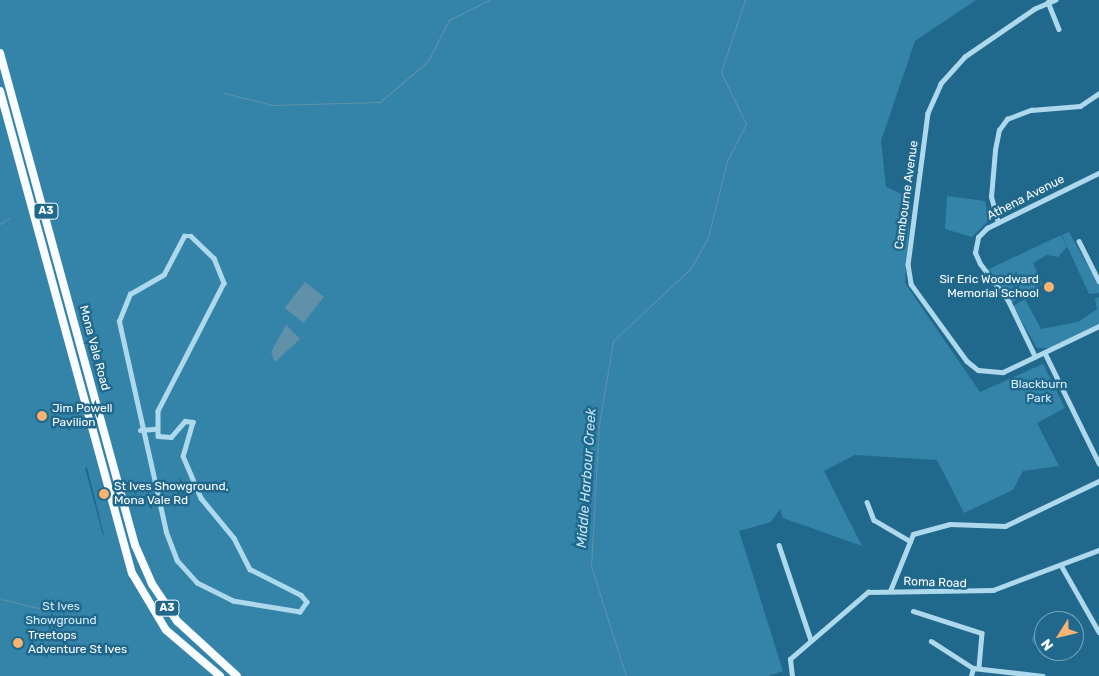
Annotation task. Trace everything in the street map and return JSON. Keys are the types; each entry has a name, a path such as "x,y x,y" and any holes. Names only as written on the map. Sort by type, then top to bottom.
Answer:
{"highway":[{"name":"Mona Vale Road","path":"0,54 135,544 152,584 176,621 237,676"},
{"name":"Mona Vale Road","path":"0,91 132,573 166,630 220,676"}],"street":[{"name":"Cambourne Avenue","path":"1056,0 1048,2 965,57 940,84 928,113 908,264 911,284 967,362 978,370 1004,372 1099,326"},
{"path":"1048,2 1059,29"},
{"path":"998,223 991,197 995,150 999,130 1007,120 1031,110 1080,106 1099,93"},
{"name":"Athena Avenue","path":"1036,357 1008,301 976,253 978,238 998,223 1099,173"},
{"path":"191,236 214,258 224,283 162,401 156,429 164,440 185,420 193,422 183,456 201,498 234,538 250,569 301,595 306,608 292,611 233,601 186,574 166,532 140,430 121,342 121,311 130,294 164,274 180,241 191,236"},
{"path":"1079,241 1099,281"},
{"path":"1045,353 1099,463"},
{"path":"140,430 156,429"},
{"path":"890,591 914,534 950,524 1005,526 1099,481"},
{"path":"867,502 874,520 910,541"},
{"path":"779,545 811,640"},
{"name":"Roma Road","path":"792,676 789,662 811,640 868,592 978,593 1099,550"},
{"path":"1061,564 1097,625 1099,632"},
{"path":"913,611 982,633 979,668"},
{"path":"931,641 973,668 1043,676"},
{"path":"971,676 973,668"}],"green space":[{"path":"0,0 976,0 915,41 881,141 886,187 911,198 905,283 980,392 1043,364 1065,408 1037,423 1059,466 1023,471 1013,490 964,513 937,460 855,455 824,471 862,546 783,518 780,509 771,522 739,531 783,671 768,676 0,676","holes":["87,467 104,535 85,468"]},
{"path":"947,196 985,201 989,220 972,237 945,229"},
{"path":"1069,232 1099,286 1099,293 1089,294 1062,235"},
{"path":"1061,235 1067,247 1058,257 1047,255 1033,263 1042,284 1011,303 989,269"},
{"path":"1099,297 1099,325 1049,348 1037,348 1013,306 1025,299 1041,329 1078,322 1097,309 1095,299"}],"shaded area":[{"path":"305,282 324,297 304,323 285,308"},
{"path":"286,325 300,339 275,362 271,352"}],"waterway":[{"path":"224,93 272,105 380,102 428,61 449,20 489,0"},
{"name":"Middle Harbour Creek","path":"626,676 591,566 599,425 613,341 691,268 708,237 727,161 746,124 721,72 745,0"},
{"path":"0,224 9,218"},
{"path":"1,599 47,610"}],"place":[{"name":"Sir Eric Woodward Memorial School","path":"1049,287"},
{"name":"Jim Powell Pavilion","path":"42,416"},
{"name":"St Ives Showground, Mona Vale Rd","path":"104,494"},
{"name":"Treetops Adventure St Ives","path":"18,643"}],"park label":[{"name":"Blackburn Park","path":"1039,392"},
{"name":"St Ives Showground","path":"61,614"}]}
